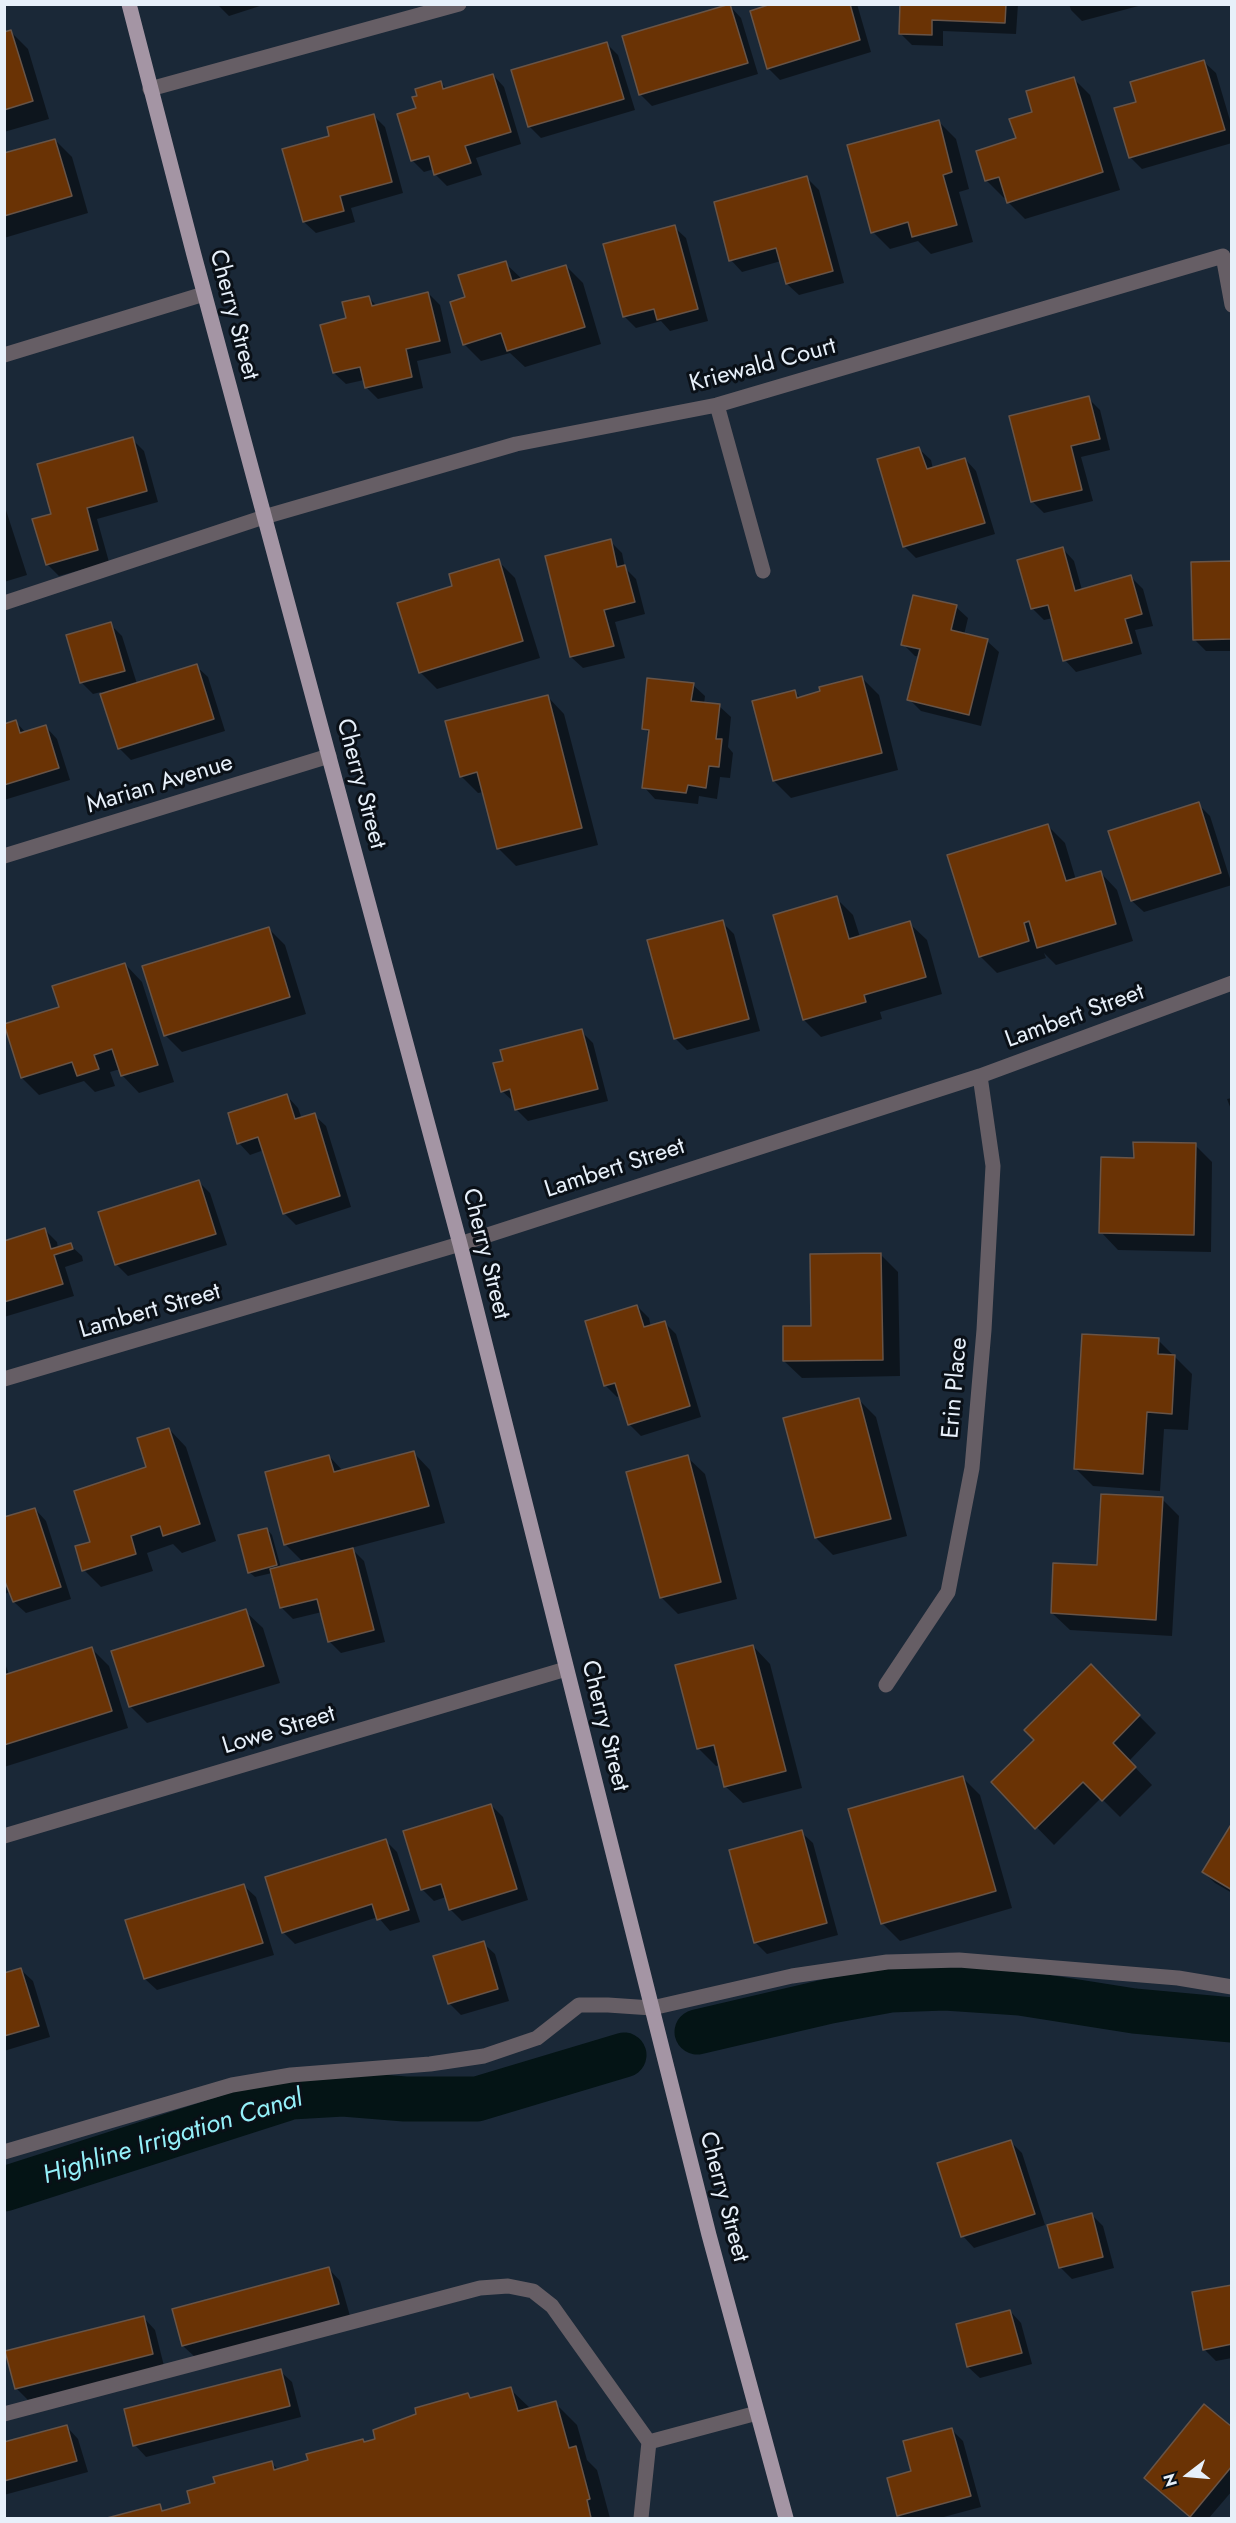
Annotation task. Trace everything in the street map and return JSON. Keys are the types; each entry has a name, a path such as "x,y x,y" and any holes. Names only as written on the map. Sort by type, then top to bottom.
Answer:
{"main road":[{"name":"Cherry Street","path":"129,4 204,294 460,1244 652,2008 786,2518"}],"street":[{"path":"150,89 459,4"},
{"name":"Kriewald Court","path":"4,603 264,517 516,444 717,405 1223,256 1232,305"},
{"path":"4,355 204,294"},
{"path":"717,405 763,571"},
{"name":"Marian Avenue","path":"4,856 329,756"},
{"name":"Lambert Street","path":"4,1379 460,1244 980,1077 1232,983"},
{"name":"Erin Place","path":"886,1685 948,1592 972,1468 984,1330 993,1166 980,1077"},
{"name":"Lowe Street","path":"4,1836 566,1669"},
{"path":"4,2152 232,2085 291,2075 430,2064 484,2056 537,2038 579,2006 652,2008 792,1976 887,1962 922,1959 959,1960 1178,1978 1232,1987"},
{"path":"4,2414 480,2288 508,2286 533,2291 552,2306 649,2442 641,2518"},
{"path":"649,2442 757,2413"}],"building":[{"path":"730,4 748,63 639,95 622,36"},
{"path":"771,4 850,4 860,40 767,69 750,11"},
{"path":"900,4 1006,4 1005,23 932,20 932,35 899,34"},
{"path":"11,30 33,101 4,110 4,32"},
{"path":"607,42 624,99 528,127 511,70"},
{"path":"1204,60 1225,130 1129,158 1114,108 1136,102 1130,82"},
{"path":"493,74 511,132 465,146 471,163 434,175 429,156 411,161 397,114 416,108 412,97 417,96 415,89 441,81 443,89"},
{"path":"1074,77 1103,172 1007,203 999,177 985,181 976,151 1016,138 1009,119 1032,112 1026,91"},
{"path":"374,114 392,182 340,196 344,211 303,222 282,149 329,136 327,127"},
{"path":"939,120 952,172 943,175 957,225 912,237 908,222 871,233 847,145"},
{"path":"55,139 72,196 4,216 4,153"},
{"path":"807,176 833,271 786,284 776,248 729,261 714,202"},
{"path":"675,225 698,309 657,320 654,309 623,317 603,244"},
{"path":"506,261 512,281 566,265 585,327 507,351 501,333 463,345 450,302 465,297 458,275"},
{"path":"428,292 440,341 406,349 412,377 365,388 360,367 333,373 320,325 346,318 342,302 369,296 372,306"},
{"path":"1089,396 1100,439 1071,446 1082,490 1031,502 1009,416"},
{"path":"133,437 147,491 87,508 98,550 46,565 32,519 51,514 37,464"},
{"path":"919,447 927,469 965,458 985,523 903,547 877,459"},
{"path":"611,539 617,567 625,565 635,602 604,610 614,646 570,657 545,556"},
{"path":"1063,547 1075,591 1131,575 1142,614 1125,619 1132,643 1063,661 1048,605 1031,609 1017,560"},
{"path":"499,559 523,641 419,673 397,603 452,586 449,574"},
{"path":"1232,561 1232,639 1193,640 1191,562"},
{"path":"913,595 957,605 951,630 988,639 969,715 907,700 920,649 901,645"},
{"path":"111,622 125,671 80,683 66,635"},
{"path":"197,664 214,719 118,749 100,694"},
{"path":"862,676 882,753 773,781 752,701 795,690 797,698 820,691 819,687"},
{"path":"647,678 694,683 691,701 720,704 716,739 722,739 719,767 709,766 706,788 688,785 686,793 642,788 649,730 642,729"},
{"path":"548,695 582,828 497,849 477,772 460,777 445,721"},
{"path":"16,720 20,733 46,725 59,768 4,785 4,724"},
{"path":"1199,802 1221,873 1131,901 1108,831"},
{"path":"1048,824 1066,881 1101,871 1116,924 1037,948 1029,921 1024,923 1029,941 979,957 947,855"},
{"path":"837,896 849,939 910,921 926,977 864,995 866,1002 803,1020 773,915"},
{"path":"723,920 749,1019 674,1039 647,940"},
{"path":"269,927 290,997 164,1036 142,966"},
{"path":"125,963 158,1065 121,1076 112,1049 94,1055 99,1069 77,1076 72,1062 21,1078 4,1024 59,1007 52,986"},
{"path":"582,1029 598,1089 515,1110 510,1089 501,1092 493,1063 503,1061 500,1050"},
{"path":"287,1094 295,1119 315,1113 340,1196 283,1214 258,1137 237,1144 228,1113"},
{"path":"1133,1142 1196,1143 1194,1235 1099,1233 1101,1157 1134,1158"},
{"path":"199,1180 216,1234 115,1265 98,1212"},
{"path":"45,1228 51,1249 71,1243 73,1249 54,1255 63,1284 4,1302 4,1241"},
{"path":"881,1253 883,1360 783,1361 783,1326 811,1326 810,1254"},
{"path":"637,1305 644,1327 665,1321 690,1406 628,1425 615,1383 604,1386 585,1321"},
{"path":"1082,1334 1159,1338 1158,1354 1175,1355 1172,1414 1147,1412 1143,1474 1074,1469"},
{"path":"859,1398 891,1519 815,1538 783,1418"},
{"path":"169,1428 200,1524 163,1536 160,1526 131,1536 136,1554 82,1571 75,1546 90,1542 74,1491 146,1467 137,1438"},
{"path":"414,1451 429,1506 284,1545 265,1472 329,1455 334,1472"},
{"path":"688,1455 721,1582 660,1598 626,1472"},
{"path":"1101,1494 1163,1497 1156,1620 1051,1613 1053,1563 1097,1565"},
{"path":"35,1508 61,1587 13,1602 4,1579 4,1517"},
{"path":"267,1528 277,1565 248,1573 238,1535"},
{"path":"353,1548 374,1630 328,1642 317,1599 280,1608 270,1569"},
{"path":"246,1609 264,1666 129,1707 111,1651"},
{"path":"753,1645 786,1771 724,1787 714,1745 697,1749 675,1665"},
{"path":"92,1647 112,1711 4,1745 4,1675"},
{"path":"1091,1664 1140,1715 1113,1743 1136,1767 1102,1801 1083,1782 1035,1829 991,1782 1034,1740 1024,1730"},
{"path":"963,1776 996,1891 881,1924 848,1809"},
{"path":"491,1804 517,1889 449,1910 441,1884 421,1890 403,1831"},
{"path":"1232,1823 1232,1890 1202,1872"},
{"path":"802,1830 827,1923 754,1943 729,1850"},
{"path":"386,1839 409,1910 377,1920 372,1904 282,1933 265,1877"},
{"path":"244,1884 263,1943 144,1979 125,1920"},
{"path":"484,1941 498,1989 448,2004 433,1956"},
{"path":"21,1968 39,2026 4,2036 4,1973"},
{"path":"1011,2140 1035,2214 961,2237 937,2163"},
{"path":"1092,2213 1103,2257 1059,2268 1047,2225"},
{"path":"329,2267 339,2304 182,2346 172,2309"},
{"path":"1232,2285 1232,2344 1203,2350 1192,2292"},
{"path":"1010,2310 1022,2353 967,2367 956,2324"},
{"path":"144,2316 153,2354 15,2389 5,2351"},
{"path":"281,2369 290,2406 133,2446 124,2409"},
{"path":"511,2387 518,2411 556,2401 569,2448 576,2446 590,2499 587,2500 591,2518 107,2518 160,2504 162,2511 190,2503 187,2491 215,2483 213,2477 272,2461 274,2470 308,2460 306,2454 363,2439 364,2442 375,2439 373,2430 416,2414 415,2408 468,2393 470,2398"},
{"path":"1204,2404 1232,2427 1232,2466 1190,2517 1144,2478"},
{"path":"67,2425 77,2461 4,2481 4,2442"},
{"path":"952,2428 971,2496 897,2516 887,2478 911,2471 903,2441"}],"waterway":[{"name":"Highline Irrigation Canal","path":"697,2032 830,2001 890,1990 945,1988 1020,1993 1134,2011 1232,2020"},
{"name":"Highline Irrigation Canal","path":"4,2189 291,2097 343,2094 405,2099 477,2099 624,2055"}]}
